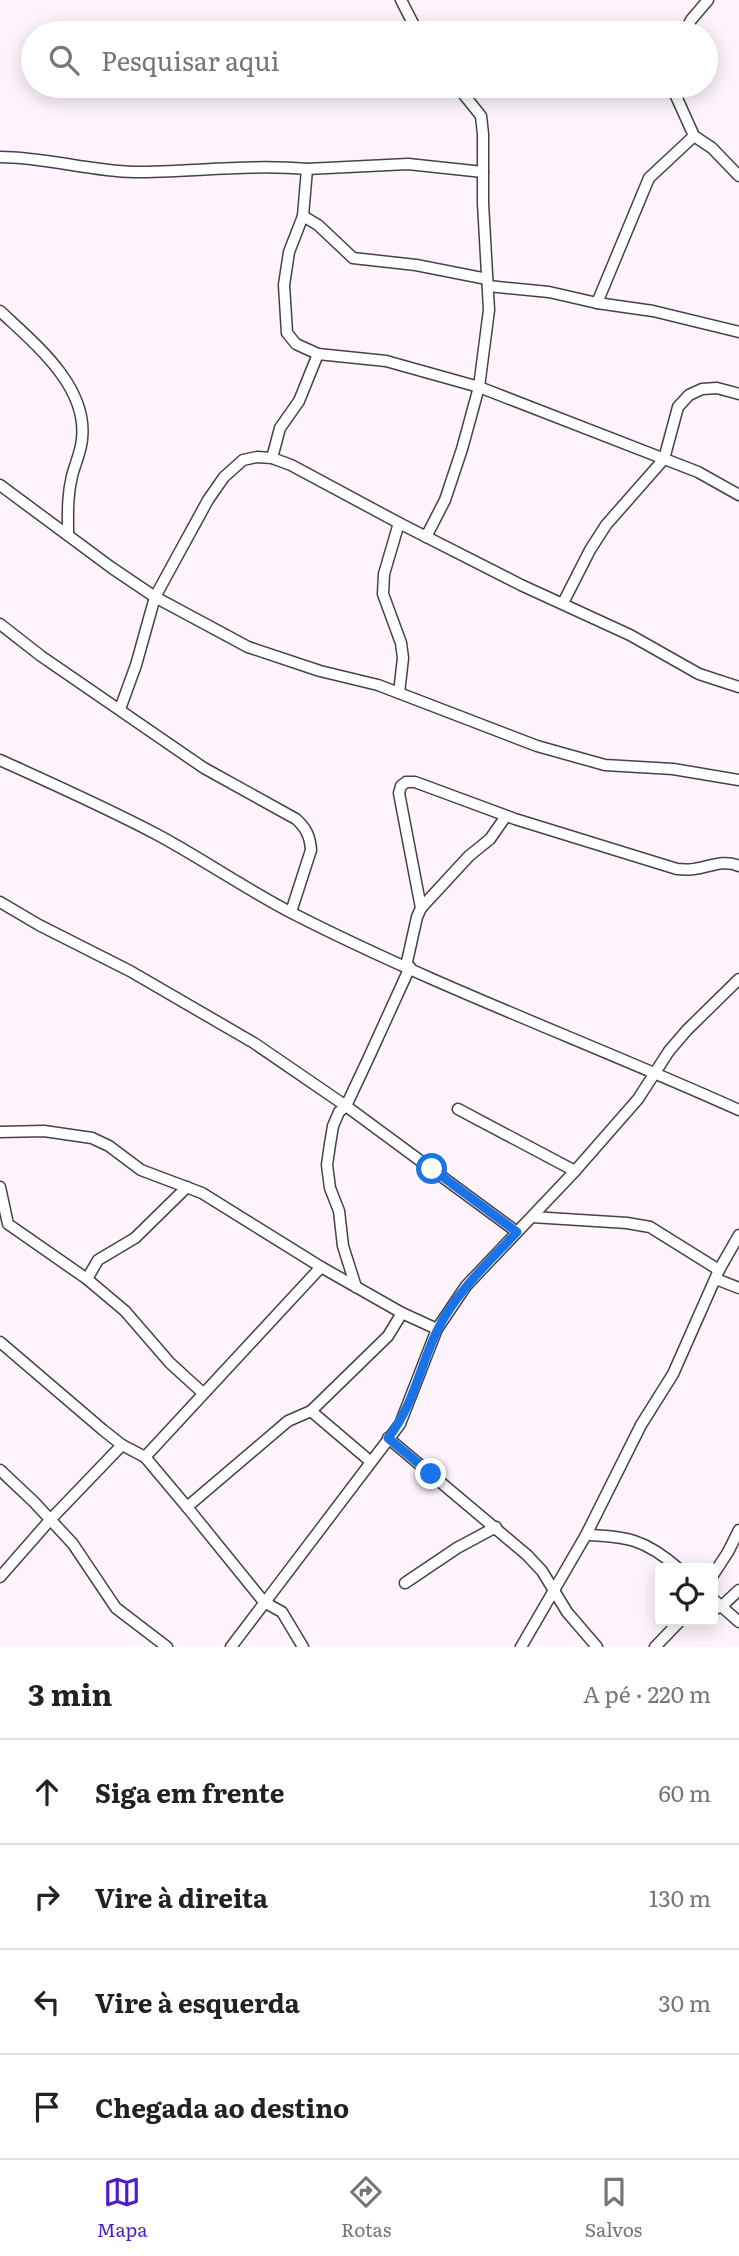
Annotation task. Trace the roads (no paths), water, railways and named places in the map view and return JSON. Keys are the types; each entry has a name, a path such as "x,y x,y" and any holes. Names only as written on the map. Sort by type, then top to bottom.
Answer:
{"street":[{"path":"401,0 412,21"},
{"path":"690,21 708,0"},
{"path":"426,537 445,500 462,449 479,387 489,310 481,116 467,98"},
{"path":"677,98 694,136 712,148 739,176"},
{"path":"597,303 649,178 694,136"},
{"path":"0,157 27,157 131,172 408,164 483,172"},
{"path":"307,169 303,216 289,252 284,285 288,333 296,344 317,354 386,361 479,387 708,476 739,495"},
{"path":"303,216 318,225 353,258 416,265 487,283 653,311 739,332"},
{"path":"0,311 55,365 78,406 83,438 67,499 68,536"},
{"path":"272,458 280,428 299,401 317,354"},
{"path":"563,603 606,525 664,459 678,407 688,395 702,389 718,388 739,394"},
{"path":"120,709 136,665 155,597 208,500 224,477 243,460 257,457 272,458 291,465 426,537 630,635 699,674 739,687"},
{"path":"0,485 155,597 248,647 320,671 378,685 537,746 605,765 683,770 739,780"},
{"path":"399,523 384,574 383,594 401,643 403,658 399,693"},
{"path":"0,624 41,656 204,768 296,819 305,828 311,850 291,912"},
{"path":"0,760 161,836 291,912 544,1028 656,1072 739,1110"},
{"path":"421,908 399,793 406,782 415,782 506,816 677,869 693,870 717,863 739,866"},
{"path":"356,1287 344,1246 339,1211 330,1188 327,1165 333,1126 339,1112 346,1106 408,967 421,908 469,856 490,839 506,816"},
{"path":"0,902 130,971 243,1036 346,1106 517,1232"},
{"path":"231,1647 371,1462 407,1410 438,1329 466,1286 575,1171 638,1100 669,1051 739,979"},
{"path":"458,1109 575,1171"},
{"path":"0,1133 44,1131 92,1138 109,1146 141,1170 187,1187 218,1203 321,1267 438,1329"},
{"path":"0,1187 8,1224 87,1279 125,1311 170,1363 203,1393"},
{"path":"87,1279 98,1260 135,1238 187,1187"},
{"path":"532,1217 650,1227 739,1288"},
{"path":"521,1647 586,1535 641,1425 673,1374 739,1235"},
{"path":"145,1457 321,1267"},
{"path":"187,1507 288,1421 311,1411 388,1336 402,1312"},
{"path":"0,1342 122,1445 145,1457 264,1602 282,1612 303,1647"},
{"path":"311,1411 371,1462"},
{"path":"388,1438 496,1527 542,1570 554,1593 597,1647"},
{"path":"0,1577 122,1445"},
{"path":"0,1470 34,1502 82,1556 116,1608 167,1647"},
{"path":"405,1583 457,1548 496,1527"},
{"path":"718,1567 739,1530"},
{"path":"586,1535 613,1535 636,1540 650,1545 672,1563"},
{"path":"718,1607 739,1590"},
{"path":"718,1609 739,1622"},
{"path":"655,1647 675,1626"}]}
